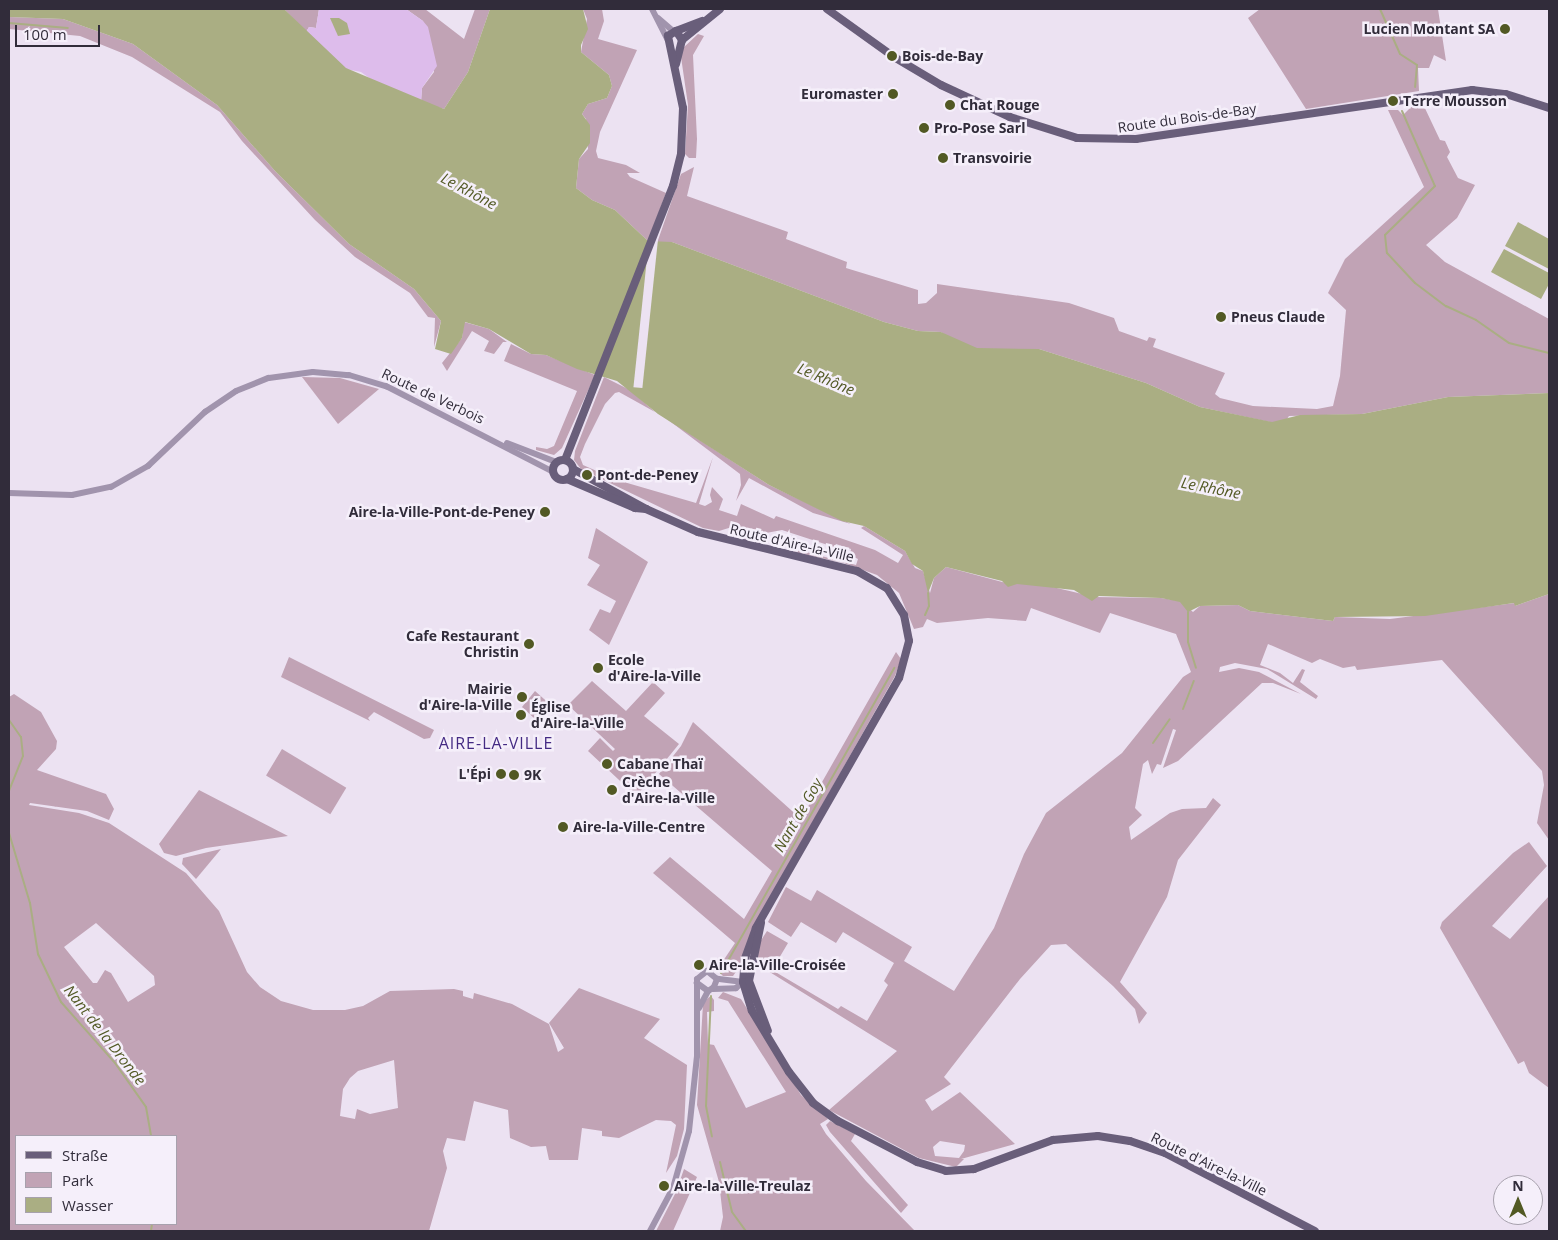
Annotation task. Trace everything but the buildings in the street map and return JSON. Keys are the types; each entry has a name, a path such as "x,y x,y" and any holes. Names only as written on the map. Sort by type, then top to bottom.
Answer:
{"main road":[{"path":"676,64 681,42 720,9"},
{"name":"Route du Bois-de-Bay","path":"827,9 894,57 957,93 1038,128 1077,138 1136,139 1472,90 1500,93 1549,108"},
{"path":"668,41 675,31 706,19"},
{"path":"675,31 681,42"},
{"path":"668,41 681,42"},
{"path":"565,460 657,231 673,186 682,148 683,103 676,64 668,41"},
{"path":"565,460 573,469 567,479 559,479 553,472 556,462 565,460"},
{"name":"Route d'Aire-la-Ville","path":"573,469 646,509 719,539 857,571 886,588 898,602 906,621 908,648 899,678 761,921 747,950 746,981 776,1052 800,1088 826,1114 929,1167 954,1172 968,1171 1053,1140 1084,1136 1118,1139 1165,1154 1315,1231"},
{"name":"Route d'Aire-la-Ville","path":"567,479 635,508 646,509"}],"street":[{"path":"652,9 668,41"},
{"path":"655,16 675,31"},
{"name":"Route de Verbois","path":"9,493 72,495 117,484 148,466 190,425 227,396 252,384 297,373 335,373 365,379 494,439 553,472"},
{"name":"Route de Verbois","path":"494,439 556,462"},
{"path":"650,1231 673,1188 685,1149 695,1090 698,976 705,971 712,972 716,979"},
{"path":"716,979 746,981"},
{"path":"698,1009 716,979"},
{"path":"697,983 710,990 736,988 746,981"}],"green space":[{"path":"284,9 319,9 316,28 309,27 306,32"},
{"path":"406,9 425,9 464,39 475,9 490,9 468,72 444,109 421,102 422,88 434,72 423,21"},
{"path":"583,9 602,9 604,21 598,39 637,50 600,132 596,151 598,158 626,165 640,173 627,173 630,177 666,193 648,241 615,210 592,200 576,188 579,159 588,149 586,119 582,114 588,104 607,98 612,86 609,75 581,52 587,19"},
{"path":"1260,9 1438,9 1446,61 1434,55 1429,68 1418,68 1419,91 1306,109 1248,18"},
{"path":"9,17 63,19 133,44 217,105 275,171 349,244 414,289 441,321 434,347 435,318 428,317 410,293 355,257 315,220 242,141 220,112 132,57 80,36 9,29"},
{"path":"698,34 704,36 693,55 697,139 696,158 689,158 685,154 688,105 681,57 683,48"},
{"path":"1422,102 1440,140 1445,141 1450,152 1447,157 1458,178 1475,185 1457,218 1426,245 1445,262 1549,319 1549,393 1448,397 1362,414 1289,416 1283,425 1200,407 1146,383 1039,349 998,373 941,332 918,331 884,322 672,242 657,243 681,174 694,167 687,196 788,232 786,239 847,262 846,268 918,290 918,304 926,303 937,293 937,284 1069,303 1114,318 1119,331 1147,341 1149,337 1156,339 1153,347 1225,373 1215,394 1220,398 1253,406 1317,409 1333,406 1340,376 1346,310 1328,293 1345,259 1424,187 1388,110 1398,110 1403,115 1412,106 1410,104"},
{"path":"464,322 489,329 507,342 503,342 494,354 484,351 489,341 472,331 447,371 442,363 462,338"},
{"path":"511,344 531,354 546,355 595,375 562,448 554,455 536,450 536,447 547,449 554,446 577,391 504,361"},
{"path":"302,377 340,378 379,389 338,424"},
{"path":"604,377 630,390 655,412 619,392 615,393 605,404 585,444 580,457 583,465 617,480 696,503 713,457 699,504 705,506 712,502 710,495 712,487 723,499 719,510 737,516 741,504 774,519 776,516 875,550 898,563 903,555 861,528 864,526 905,551 915,568 923,571 930,593 934,578 946,567 1006,583 1044,585 1095,597 1161,598 1180,601 1193,612 1200,606 1238,605 1250,611 1333,621 1335,617 1390,619 1515,603 1515,606 1549,594 1549,840 1537,823 1544,785 1542,771 1442,660 1357,670 1355,666 1343,668 1320,659 1312,663 1268,644 1260,665 1280,673 1293,683 1302,669 1305,670 1300,682 1318,696 1316,699 1267,669 1235,663 1220,667 1219,672 1239,668 1259,672 1301,694 1273,683 1262,683 1178,761 1163,768 1176,730 1173,729 1161,765 1157,764 1152,774 1148,760 1143,764 1135,808 1142,815 1129,827 1131,840 1170,813 1182,809 1206,808 1213,798 1221,805 1178,860 1167,897 1120,982 1147,1013 1139,1024 1135,1009 1113,986 1066,944 1051,945 1020,979 944,1077 951,1084 925,1100 932,1111 960,1092 1015,1144 961,1159 964,1159 956,1167 919,1158 829,1110 897,1051 755,963 760,942 767,931 788,943 772,970 838,1009 841,1006 867,1021 888,985 884,981 894,963 843,932 836,943 801,922 791,937 768,922 786,887 811,901 817,890 912,947 904,961 954,991 994,928 1024,854 1046,813 1122,753 1183,677 1191,672 1176,634 1110,613 1100,633 1031,608 1026,621 988,618 937,623 927,619 923,627 914,629 899,593 877,575 844,563 785,550 802,551 856,565 858,559 850,555 851,549 836,544 834,547 782,530 760,534 761,544 728,536 732,527 719,531 703,528 581,469 574,460 575,451","holes":["940,1141 965,1145 964,1151 959,1158 935,1156 933,1147"]},
{"path":"667,419 769,485 851,524 813,513 749,478 736,501 741,485 740,474"},
{"path":"596,528 648,562 609,645 589,630 600,609 610,613 616,601 587,585 600,565 588,558"},
{"path":"896,652 901,659 895,676 764,908 748,940 740,966 733,976 723,976 717,970 735,943 653,873 670,857 744,919 772,871 659,774 681,746 693,722 801,819"},
{"path":"289,657 434,730 430,738 424,739 374,712 368,718 370,721 281,677"},
{"path":"592,681 626,711 653,682 665,693 644,716 679,744 640,792 633,793 588,751 600,738 613,751 615,749 568,705"},
{"path":"535,691 553,707 534,724 535,719 522,707"},
{"path":"14,694 41,712 57,741 56,749 37,770 106,794 114,809 109,820 87,811 30,803 29,805 79,813 109,823 186,873 219,911 247,972 260,987 281,1001 313,1010 345,1010 363,1006 390,991 454,989 463,991 463,996 473,999 474,993 512,1004 549,1024 558,1052 564,1048 549,1023 579,988 660,1019 644,1038 687,1065 684,1129 677,1156 666,1173 676,1125 671,1121 656,1120 619,1138 602,1136 602,1131 582,1128 578,1160 549,1160 546,1146 531,1147 510,1138 508,1110 474,1101 465,1141 447,1138 443,1151 447,1168 429,1231 9,1231 9,697","holes":["96,923 154,976 155,985 128,1002 111,973 105,970 97,983 93,983 64,947","394,1060 398,1108 370,1114 357,1109 355,1119 340,1116 343,1089 350,1078 358,1071"]},
{"path":"282,749 346,788 330,814 266,776"},
{"path":"199,790 288,836 206,848 176,856 164,853 159,844"},
{"path":"1529,842 1547,866 1492,926 1510,939 1549,896 1549,1088 1529,1073 1524,1061 1518,1064 1440,928 1442,922 1513,853"},
{"path":"221,849 196,879 182,864 183,858"},
{"path":"723,992 741,999 801,1095 828,1119 820,1124 826,1134 866,1181 915,1231 720,1231 723,1217 719,1182 697,1105 703,1004 708,998 711,996 714,1000 714,1011 707,1012 708,1044 714,1045 746,1108 786,1092 728,1001 718,998"},
{"path":"830,1121 855,1134 851,1141 908,1205 901,1213 830,1132 826,1125"},
{"path":"684,1169 697,1177 673,1231 656,1231 676,1192"}],"sand":[{"path":"319,9 406,9 423,21 428,27 437,66 422,88 421,102 372,80 361,72 346,69 317,43 306,32 309,27 316,28"}],"water":[{"name":"Le Rhône","path":"9,9 284,9 346,68 444,109 468,72 490,9 583,9 588,29 581,45 581,52 609,75 612,86 607,98 588,104 582,114 590,125 590,143 579,159 576,188 592,200 615,210 648,241 672,242 884,322 918,331 941,332 977,348 1039,349 1146,383 1200,407 1272,422 1300,415 1362,414 1448,397 1549,393 1549,594 1515,606 1514,603 1425,616 1335,617 1333,621 1250,611 1238,605 1200,606 1188,612 1180,602 1161,598 1099,596 1092,601 1074,590 1017,584 1008,587 1002,581 946,567 934,578 928,593 923,571 912,564 905,551 864,526 842,521 769,485 658,414 617,381 577,369 546,355 531,354 489,329 465,322 462,338 451,354 435,349 441,321 414,289 349,244 275,171 217,105 133,44 63,19 9,17"},
{"path":"330,18 339,18 347,23 350,34 338,36"},
{"path":"1518,222 1549,239 1549,269 1505,246"},
{"path":"1504,249 1549,273 1549,284 1541,299 1491,272"}],"pier":[{"path":"649,239 658,240 642,388 633,387"}],"waterway":[{"path":"1380,9 1400,54 1417,65 1415,87"},
{"path":"9,23 68,28"},
{"path":"1402,111 1435,186 1385,235 1387,253 1415,283 1446,306 1476,320 1509,343 1549,353"},
{"path":"925,615 929,606 928,593"},
{"path":"1188,612 1188,642 1196,668"},
{"name":"Nant de Goy","path":"721,973 894,668"},
{"path":"1183,709 1194,681"},
{"path":"1153,743 1170,719"},
{"name":"Nant de la Dronde","path":"9,720 21,737 23,756 9,790"},
{"name":"Nant de la Dronde","path":"9,833 30,903 38,954 61,1002 115,1063 146,1107 151,1135"},
{"name":"Nant de Goy","path":"711,996 706,1106 712,1136"},
{"name":"Nant de Goy","path":"720,1162 732,1212 746,1231"},
{"name":"Nant de la Dronde","path":"151,1231 152,1225"}],"place":[{"name":"Lucien Montant SA","path":"1505,29"},
{"name":"Bois-de-Bay","path":"892,56"},
{"name":"Euromaster","path":"893,94"},
{"name":"Terre Mousson","path":"1393,101"},
{"name":"Chat Rouge","path":"950,105"},
{"name":"Pro-Pose Sarl","path":"924,128"},
{"name":"Transvoirie","path":"943,158"},
{"name":"Pneus Claude","path":"1221,317"},
{"name":"Pont-de-Peney","path":"587,475"},
{"name":"Aire-la-Ville-Pont-de-Peney","path":"545,512"},
{"name":"Cafe Restaurant Christin","path":"529,644"},
{"name":"Ecole d'Aire-la-Ville","path":"598,668"},
{"name":"Mairie d'Aire-la-Ville","path":"522,697"},
{"name":"Église d'Aire-la-Ville","path":"521,715"},
{"name":"Cabane Thaï","path":"607,764"},
{"name":"L'Épi","path":"501,774"},
{"name":"9K","path":"514,775"},
{"name":"Crèche d'Aire-la-Ville","path":"612,790"},
{"name":"Aire-la-Ville-Centre","path":"563,827"},
{"name":"Aire-la-Ville-Croisée","path":"699,965"},
{"name":"Aire-la-Ville-Treulaz","path":"664,1186"}],"district":[{"name":"AIRE-LA-VILLE","path":"496,743"}]}
